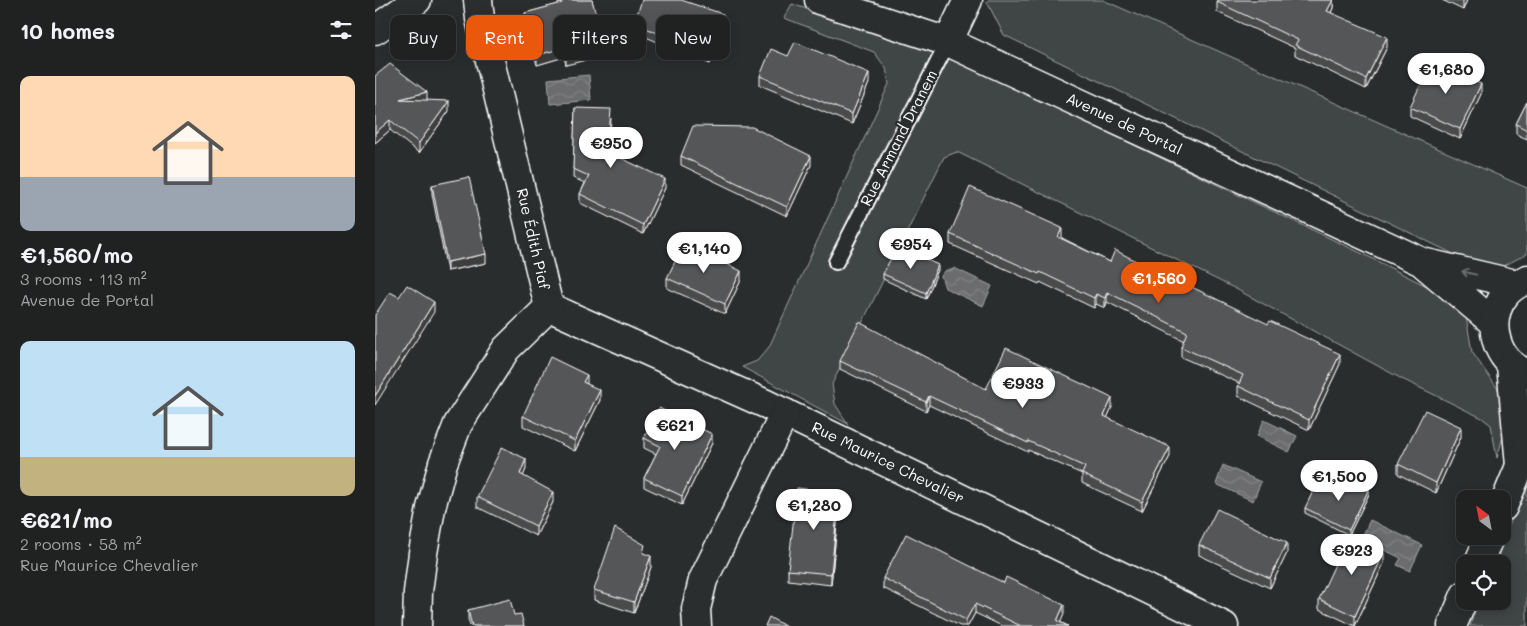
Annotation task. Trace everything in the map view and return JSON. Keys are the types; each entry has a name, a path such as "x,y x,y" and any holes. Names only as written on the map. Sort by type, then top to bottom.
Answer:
{"street":[{"path":"375,30 417,0"},
{"name":"Rue Édith Piaf","path":"417,626 421,572 431,508 443,463 458,424 506,348 549,306 480,19 478,0"},
{"name":"Avenue de Portal","path":"819,0 948,42 1422,262 1522,282"},
{"path":"948,42 968,0"},
{"name":"Avenue de Portal","path":"1422,262 1494,323"},
{"path":"1510,490 1524,457 1519,369 1501,353 1495,338 1494,323 1497,308 1505,295 1522,282"},
{"name":"Rue Maurice Chevalier","path":"549,306 785,413 1224,626"},
{"path":"697,626 697,609 703,580 785,413"},
{"path":"1452,626 1459,610"}],"lane":[{"name":"Rue Armand Dranem","path":"836,262 948,42"}],"shaded area":[{"path":"988,0 1103,0 1527,188 1527,254 1503,266 1472,263 1004,35 987,2"},
{"path":"792,4 957,61 1367,256 1464,305 1472,352 1500,392 1507,422 1497,458 1491,425 1482,418 1402,379 1236,289 957,152 944,157 832,384 835,404 848,424 742,367 757,361 769,347 889,84 886,68 874,52 784,18"},
{"path":"1527,486 1527,626 1470,626 1475,610 1511,610 1511,555 1496,555 1501,545 1511,545 1511,522"}],"water":[{"path":"589,75 591,100 550,104 548,79"},
{"path":"954,268 992,286 983,306 945,288 941,276 946,270"},
{"path":"1264,420 1297,436 1289,452 1257,436"},
{"path":"1223,465 1261,482 1253,501 1216,484"},
{"path":"1370,520 1422,545 1410,571 1397,565 1401,558 1361,539"}],"building":[{"path":"561,0 592,0 596,15 553,15 553,51 543,53 543,15 526,15 525,13 562,3"},
{"path":"642,0 681,0 723,14 656,15 656,32 646,28 646,15 637,15"},
{"path":"1218,0 1333,0 1327,11 1387,37 1366,79 1295,45 1298,40 1217,2"},
{"path":"795,42 869,73 852,114 760,76 771,49 788,56"},
{"path":"1432,60 1481,84 1460,129 1410,107"},
{"path":"390,64 427,92 400,99 449,101 419,143 390,120 375,133 375,76"},
{"path":"1527,102 1527,130 1516,124"},
{"path":"575,108 611,109 608,152 665,179 643,225 580,194 589,176 573,169"},
{"path":"693,126 752,127 811,156 787,207 681,156"},
{"path":"469,177 486,254 447,262 432,185"},
{"path":"970,187 1062,228 1058,237 1110,262 1115,250 1170,279 1171,277 1268,324 1270,321 1340,354 1309,420 1238,386 1243,375 1181,347 1187,332 1107,292 1105,298 1096,294 1094,298 1040,272 1039,274 950,234"},
{"path":"684,243 741,271 725,304 667,278"},
{"path":"897,246 938,265 926,293 883,274"},
{"path":"407,285 434,302 375,396 375,315 390,292 399,297"},
{"path":"859,322 986,389 1006,348 1112,398 1104,416 1170,447 1142,502 1082,474 1085,467 1028,441 1028,443 929,396 926,402 840,361"},
{"path":"550,357 587,375 583,382 600,390 575,441 523,416"},
{"path":"659,408 712,434 682,496 644,478 660,446 644,438"},
{"path":"1425,410 1461,427 1436,483 1398,464"},
{"path":"502,447 526,459 520,474 553,492 536,526 477,497"},
{"path":"1344,476 1369,489 1349,530 1305,508 1316,485 1335,494"},
{"path":"797,488 839,493 831,574 788,570"},
{"path":"1217,509 1287,543 1270,578 1199,545"},
{"path":"615,528 645,545 643,553 651,556 634,602 594,590"},
{"path":"906,534 1004,583 1006,577 1064,605 1057,621 1068,626 1021,626 975,604 966,620 883,578"},
{"path":"1348,536 1384,553 1355,616 1319,599"},
{"path":"510,599 514,615 521,614 524,626 472,626 468,610"},
{"path":"769,617 785,626 765,626"}]}
